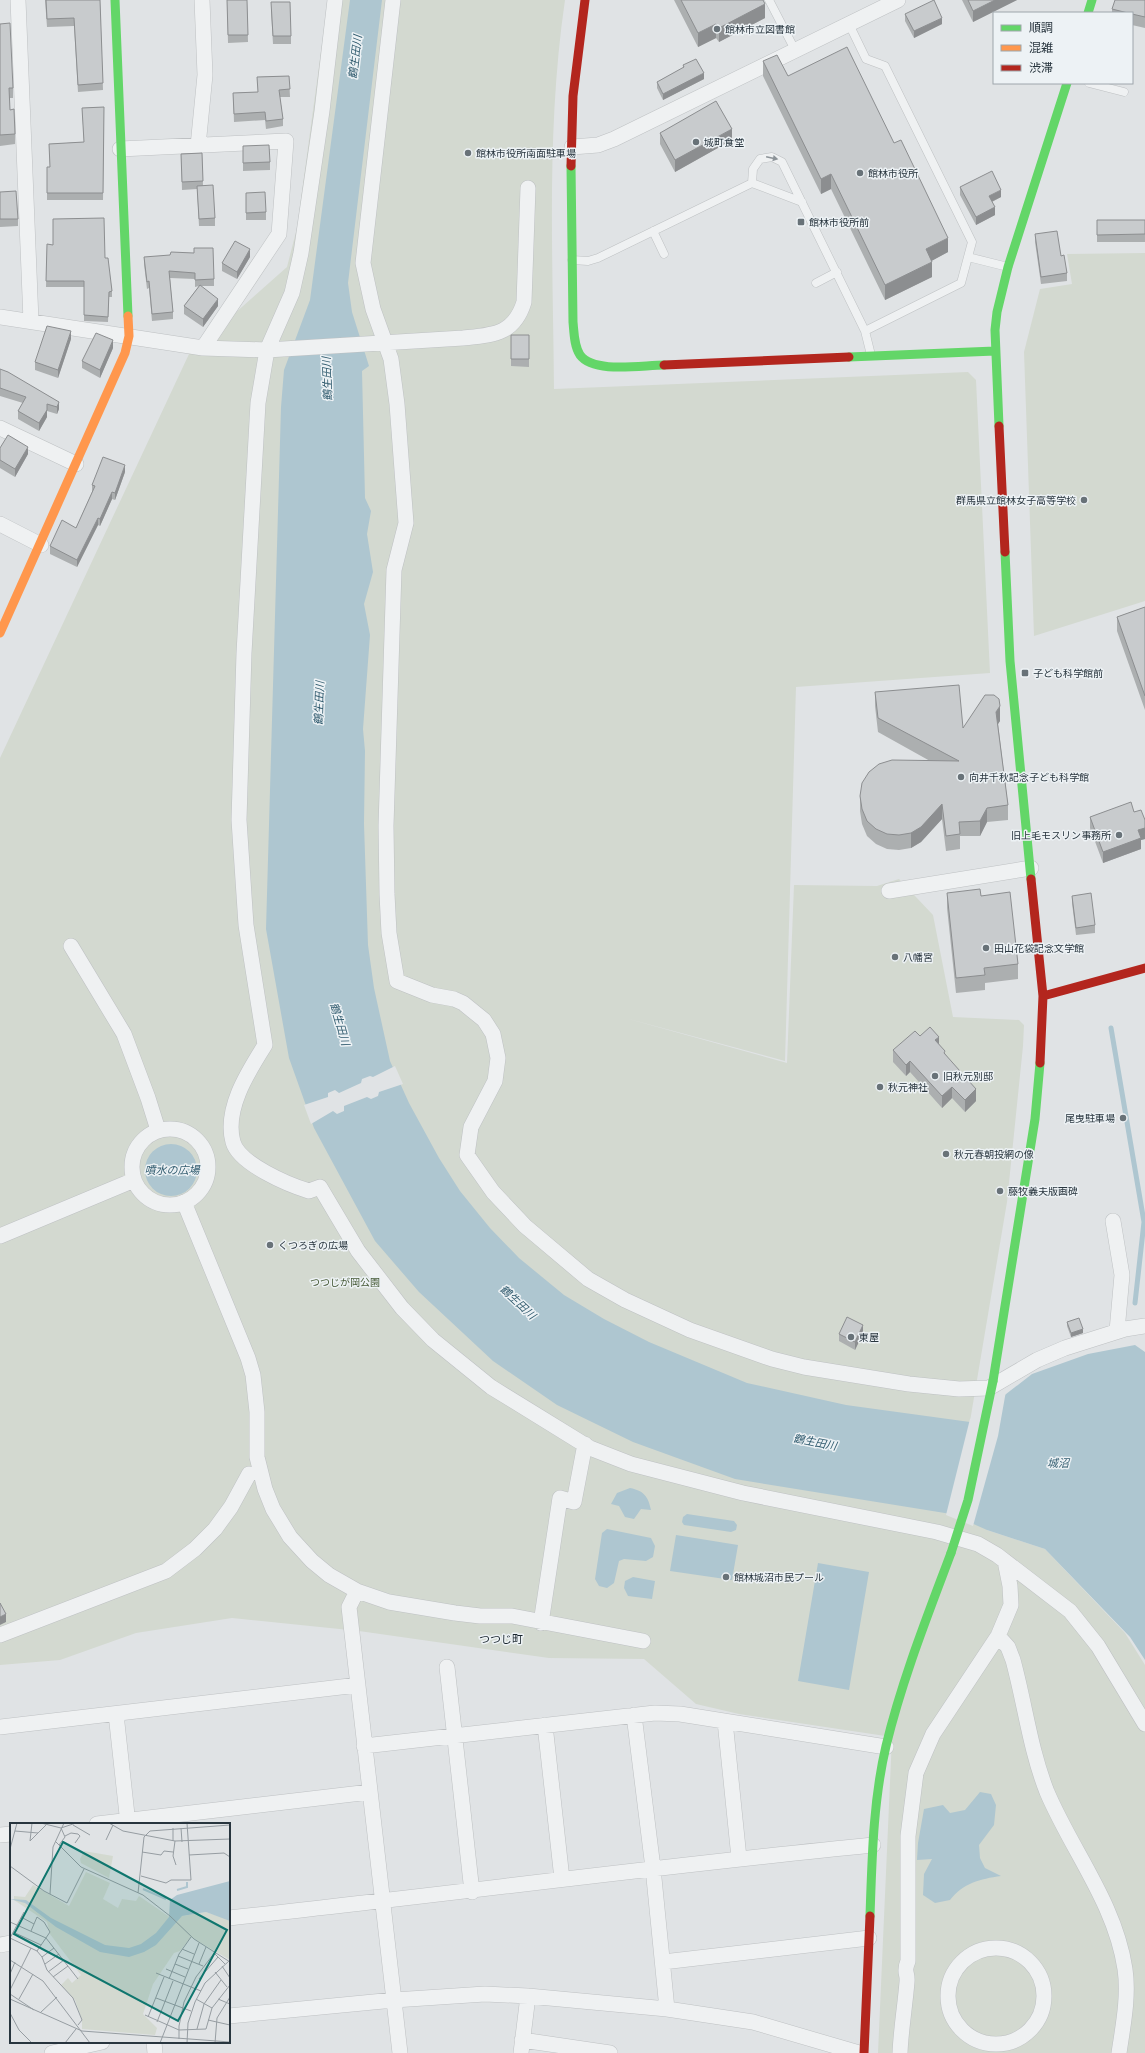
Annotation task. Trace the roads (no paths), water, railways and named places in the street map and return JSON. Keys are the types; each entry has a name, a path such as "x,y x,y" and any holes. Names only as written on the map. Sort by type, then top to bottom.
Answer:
{"street":[{"path":"18,0 31,321"},
{"path":"0,633 4,617 41,545 125,353 129,336 120,149 115,0"},
{"path":"198,146 205,75 202,0"},
{"path":"335,0 322,111 301,253 292,293 272,349 258,402 250,542 239,820 246,925 265,1046 244,1077 238,1092 232,1124 233,1144 241,1154 276,1178 309,1191 320,1187 358,1251 402,1308 433,1340 491,1387 584,1444 631,1464 682,1479 766,1498 937,1532 978,1544 1005,1561 1070,1611 1098,1646 1145,1724"},
{"path":"393,0 363,263 373,309 378,343 391,359 397,404 406,523 394,570 386,826 386,894 389,933 397,981 432,995 454,999 464,1003 484,1020 493,1034 498,1058 495,1081 471,1127 467,1155 493,1192 525,1226 588,1279 625,1300 690,1330 772,1359 804,1367 909,1384 951,1388 989,1388 1037,1360 1065,1348 1117,1331 1145,1326"},
{"path":"585,0 575,70 572,147 572,260 575,339 579,353 584,360 593,365 604,367 995,351"},
{"path":"572,147 598,145 614,140 898,0"},
{"path":"1088,12 1092,0"},
{"path":"864,2053 873,1845 876,1810 886,1747 909,1663 951,1553 968,1500 993,1381 1035,1119 1042,1055 1043,996 1032,868 1010,661 995,351 998,312 1008,267 1067,84"},
{"path":"120,149 286,141 279,234 203,348"},
{"path":"0,317 203,348 272,349 494,334 514,322 522,310 525,295 528,188"},
{"path":"0,428 76,464"},
{"path":"0,524 41,545"},
{"path":"889,891 1032,868"},
{"path":"71,946 124,1034 148,1098 158,1130"},
{"path":"1043,996 1145,968"},
{"path":"173,1128 186,1132 198,1140 206,1154 208,1172 204,1185 196,1195 184,1202 171,1205 158,1203 141,1192 134,1180 132,1160 137,1147 146,1136 158,1130 173,1128"},
{"path":"0,1236 134,1180"},
{"path":"184,1202 248,1358 253,1375 257,1412 257,1457 261,1478 273,1509 290,1537 308,1558 329,1575 357,1591 373,1598 405,1606 480,1616 512,1616 541,1623 642,1640"},
{"path":"1113,1221 1122,1275 1117,1331"},
{"path":"541,1623 560,1498 574,1502 584,1444"},
{"path":"0,1635 166,1571 192,1552 215,1529 231,1507 249,1474"},
{"path":"900,2053 901,2028 907,1980 904,1970 908,1961 908,1836 916,1773 933,1734 998,1636 1011,1604 1010,1586 1005,1561"},
{"path":"357,1591 349,1607 400,2053"},
{"path":"998,1636 1008,1647 1013,1660 1030,1741 1048,1792 1068,1835 1103,1899 1120,1946 1125,1970 1125,1998 1119,2053"},
{"path":"447,1667 472,1892"},
{"path":"0,1727 358,1685"},
{"path":"364,1746 655,1713 680,1714 886,1747"},
{"path":"116,1714 128,1822"},
{"path":"634,1715 653,1868 667,2009"},
{"path":"725,1721 740,1858"},
{"path":"545,1725 562,1879"},
{"path":"112,1823 370,1792"},
{"path":"0,1835 10,1834"},
{"path":"230,1918 472,1892 562,1879 740,1858 873,1845"},
{"path":"663,1962 868,1938"},
{"path":"0,1945 10,1944"},
{"path":"989,1947 1006,1948 1021,1954 1034,1965 1042,1980 1045,1995 1042,2010 1036,2024 1025,2035 995,2049 967,2035 956,2024 949,2010 947,1993 951,1977 960,1963 973,1952 989,1947"},
{"path":"230,2016 394,2000 485,1994 528,1996 667,2009 753,2022 852,2052"},
{"path":"528,1996 522,2047 610,2053"},
{"path":"52,2053 97,2043"},
{"path":"154,2043 155,2053"}],"lane":[{"path":"769,0 795,50"},
{"path":"849,24 866,60 885,66 972,242 961,283 865,331"},
{"path":"1093,84 1124,92"},
{"path":"752,183 753,169 760,159 766,156 778,159 782,162 865,331 872,356"},
{"path":"572,260 588,261 598,258 752,183 802,202"},
{"path":"653,231 664,254"},
{"path":"968,257 1008,267"},
{"path":"816,283 836,272"}],"water":[{"path":"350,0 382,0 348,283 352,312 369,366 362,371 365,498 371,511 367,534 373,572 364,604 370,635 363,729 365,751 364,824 368,945 374,988 390,1061 409,1103 439,1158 460,1191 490,1228 519,1258 564,1295 604,1319 649,1342 747,1383 846,1405 970,1422 1032,1374 1088,1354 1135,1345 1145,1352 1145,1660 1130,1637 1045,1549 987,1530 951,1514 735,1479 633,1442 557,1405 493,1361 419,1292 375,1241 314,1128 289,1058 266,929 281,407 284,370 310,300"},
{"name":"噴水の広場","path":"166,1144 176,1144 186,1148 193,1155 197,1165 197,1175 193,1185 186,1192 176,1196 166,1196 156,1192 149,1185 145,1175 145,1165 149,1155 156,1148"},
{"path":"630,1488 645,1495 651,1510 641,1509 634,1519 625,1517 619,1506 611,1504 617,1493"},
{"path":"687,1514 734,1521 737,1525 736,1530 731,1532 684,1525 682,1522 683,1517"},
{"path":"607,1529 651,1538 655,1546 653,1557 646,1561 624,1559 619,1561 614,1583 607,1588 599,1586 595,1579 602,1533"},
{"path":"676,1535 738,1545 732,1580 670,1571"},
{"path":"818,1563 869,1572 849,1690 798,1681"},
{"path":"633,1577 655,1581 652,1599 628,1596 624,1588 625,1581"},
{"path":"980,1792 991,1794 996,1805 994,1825 979,1845 980,1858 985,1868 1001,1876 979,1880 960,1890 950,1900 935,1903 923,1895 924,1874 932,1859 917,1860 918,1843 924,1809 943,1805 950,1813 965,1810"}],"waterway":[{"path":"1111,1028 1144,1222 1135,1303"}],"place":[{"name":"館林市立図書館","path":"717,29"},
{"name":"城町食堂","path":"696,142"},
{"name":"館林市役所南面駐車場","path":"468,153"},
{"name":"館林市役所","path":"860,173"},
{"name":"館林市役所前","path":"801,222"},
{"name":"群馬県立館林女子高等学校","path":"1084,500"},
{"name":"子ども科学館前","path":"1025,673"},
{"name":"向井千秋記念子ども科学館","path":"961,777"},
{"name":"旧上毛モスリン事務所","path":"1119,835"},
{"name":"田山花袋記念文学館","path":"986,948"},
{"name":"八幡宮","path":"895,957"},
{"name":"旧秋元別邸","path":"935,1076"},
{"name":"秋元神社","path":"880,1087"},
{"name":"尾曳駐車場","path":"1123,1118"},
{"name":"秋元春朝投網の像","path":"946,1154"},
{"name":"藤牧義夫版画碑","path":"1000,1191"},
{"name":"くつろぎの広場","path":"270,1245"},
{"name":"東屋","path":"851,1337"},
{"name":"館林城沼市民プール","path":"726,1577"}],"district":[{"name":"つつじ町","path":"501,1639"}],"water label":[{"name":"鶴生田川","path":"355,57"},
{"name":"鶴生田川","path":"327,379"},
{"name":"鶴生田川","path":"319,703"},
{"name":"鶴生田川","path":"340,1024"},
{"name":"鶴生田川","path":"518,1302"},
{"name":"鶴生田川","path":"815,1442"},
{"name":"城沼","path":"1058,1463"}],"park label":[{"name":"つつじが岡公園","path":"345,1282"}]}
